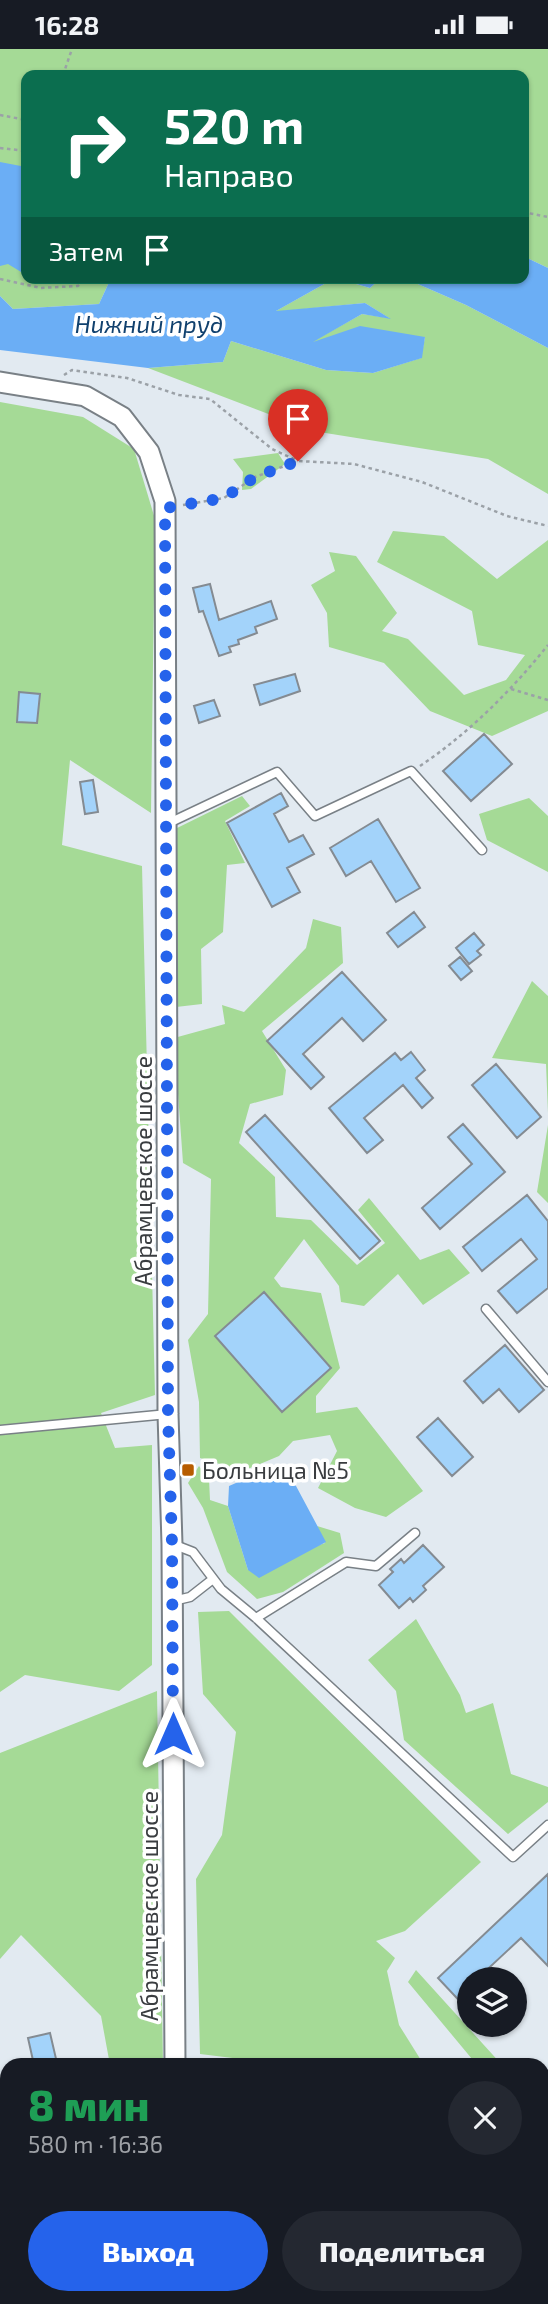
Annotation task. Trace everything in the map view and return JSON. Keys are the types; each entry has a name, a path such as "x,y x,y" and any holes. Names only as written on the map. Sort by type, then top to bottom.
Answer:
{"street":[{"name":"Абрамцевское шоссе","path":"0,382 85,396 122,417 149,452 165,501 168,1414 172,1544 174,2058"}],"lane":[{"path":"166,824 277,772 315,816 411,771 482,850"},
{"path":"486,1309 548,1382"},
{"path":"0,1430 168,1414"},
{"path":"256,1618 346,1563 376,1566 415,1533"},
{"path":"172,1544 193,1552 221,1589 256,1618 513,1857 548,1825"},
{"path":"172,1601 190,1597 213,1579"}],"path":[{"path":"65,70 72,49"},
{"path":"0,115 21,119"},
{"path":"0,148 21,150"},
{"path":"529,213 548,217"},
{"path":"0,279 21,284"},
{"path":"23,284 41,288 80,284"},
{"path":"39,388 72,370 127,378 179,395 210,399 272,449 298,461 354,464 422,482 507,516 548,526"},
{"path":"165,508 224,498 255,477 298,461"},
{"path":"411,771 443,751 512,689 548,645"},
{"path":"512,689 548,700"}],"green space":[{"path":"0,49 548,49 548,268 529,259 529,70 21,70 21,284 108,284 99,304 13,309 0,296"},
{"path":"324,284 356,284 370,288 374,284 418,284 466,305 548,348 548,494 488,459 313,431 148,368 223,362 231,341 326,370 373,373 421,358 425,337 308,344 362,314 389,318 365,303 274,312"},
{"path":"0,402 83,417 134,449 155,519 151,813 70,760 62,845 142,866 155,1395 101,1413 115,1448 152,1445 152,1665 119,1691 25,1675 0,1692"},
{"path":"278,453 285,464 251,489 242,490 243,472 233,459"},
{"path":"393,531 444,536 497,579 548,540 548,711 492,736 430,711 384,663 329,647 327,613 311,585 335,571 329,552 356,556 397,613 382,631 408,639 464,695 506,680 525,655 478,645 472,611 377,562"},
{"path":"242,796 250,806 225,821 245,863 227,865 223,932 201,949 202,1004 176,1007 171,831"},
{"path":"529,798 548,816 548,872 487,840 479,814"},
{"path":"313,919 341,927 343,963 262,1031 286,1070 283,1095 250,1104 239,1143 275,1177 276,1217 311,1220 357,1265 385,1243 358,1210 369,1198 420,1260 449,1249 470,1273 423,1305 398,1274 364,1306 341,1302 339,1286 304,1239 274,1278 281,1287 321,1293 340,1368 316,1396 316,1413 357,1407 423,1491 386,1517 355,1508 318,1488 337,1451 330,1435 293,1441 279,1456 243,1471 200,1458 199,1402 188,1340 208,1314 211,1179 183,1163 174,1038 225,1024 222,1005 244,1012 306,948"},
{"path":"532,981 548,996 548,1113 546,1064 492,1058"},
{"path":"548,1125 548,1203 537,1192"},
{"path":"199,1466 209,1479 210,1500 228,1506 248,1570 325,1543 317,1526 340,1533 344,1553 283,1592 257,1599 227,1572 203,1508 188,1483"},
{"path":"229,1611 481,1862 405,1931 376,1941 395,1958 387,1971 399,2025 420,2058 233,2058 200,2054 196,1879 222,1835 236,1732 203,1694 198,1612"},
{"path":"416,1619 460,1695 466,1713 493,1703 511,1774 548,1787 548,1802 508,1834 404,1740 396,1691 368,1660"},
{"path":"157,1691 163,2058 109,2058 101,2016 21,1935 0,1959 0,1753"},
{"path":"416,1970 457,2015 457,2037 477,2037 496,2058 471,2058 408,1982"}],"water":[{"name":"Нижний пруд","path":"0,162 21,166 21,272 8,264 0,266"},
{"path":"529,259 548,268 548,348 466,305 418,284 529,284"},
{"name":"Нижний пруд","path":"108,284 324,284 276,311 365,303 391,319 362,314 313,342 360,326 425,337 422,358 373,373 326,370 231,341 223,362 148,368 0,350 0,296 13,309 99,304"},
{"path":"356,284 374,284 370,288"},
{"path":"280,1464 288,1471 326,1542 259,1578 248,1570 228,1506 229,1486"}],"building":[{"path":"210,584 219,620 271,601 277,619 255,627 257,633 238,640 239,644 229,647 231,652 219,656 203,611 199,612 193,588"},
{"path":"295,674 300,691 260,705 254,685"},
{"path":"19,692 40,694 37,723 17,722"},
{"path":"214,700 220,716 199,723 194,706"},
{"path":"484,734 512,764 471,801 443,771"},
{"path":"93,780 98,812 85,814 80,782"},
{"path":"281,793 288,806 274,814 289,842 303,835 314,854 287,868 300,892 272,907 227,823"},
{"path":"378,819 420,888 396,902 371,861 346,876 330,848"},
{"path":"414,912 425,927 398,947 387,933"},
{"path":"474,933 484,945 477,951 481,955 469,964 456,948"},
{"path":"460,957 472,971 461,980 449,966"},
{"path":"342,972 386,1020 363,1041 342,1018 303,1054 324,1077 311,1089 267,1041"},
{"path":"411,1052 425,1070 416,1078 433,1098 422,1108 403,1085 364,1118 383,1140 367,1153 329,1108 395,1053 401,1060"},
{"path":"496,1064 541,1117 517,1138 472,1085"},
{"path":"265,1115 380,1241 360,1259 246,1132"},
{"path":"463,1124 505,1172 440,1229 422,1208 472,1164 448,1137"},
{"path":"527,1195 548,1221 548,1288 517,1313 498,1291 537,1259 521,1239 482,1271 463,1247"},
{"path":"264,1292 331,1368 282,1412 215,1336"},
{"path":"505,1345 544,1390 519,1412 499,1389 483,1403 464,1381"},
{"path":"438,1418 473,1457 452,1476 417,1437"},
{"path":"423,1545 444,1567 423,1586 426,1590 413,1602 410,1598 399,1608 379,1585 393,1572 390,1569 401,1559 404,1563"},
{"path":"548,1874 548,1966 521,1938 490,1967 457,1967 457,1998 438,1978"},
{"path":"50,2033 56,2058 32,2058 28,2038"}],"place":[{"name":"Больница №5","path":"188,1470"}],"route":[{"path":"173,1734 168,1414 165,508 224,498 255,477 298,461"}]}
